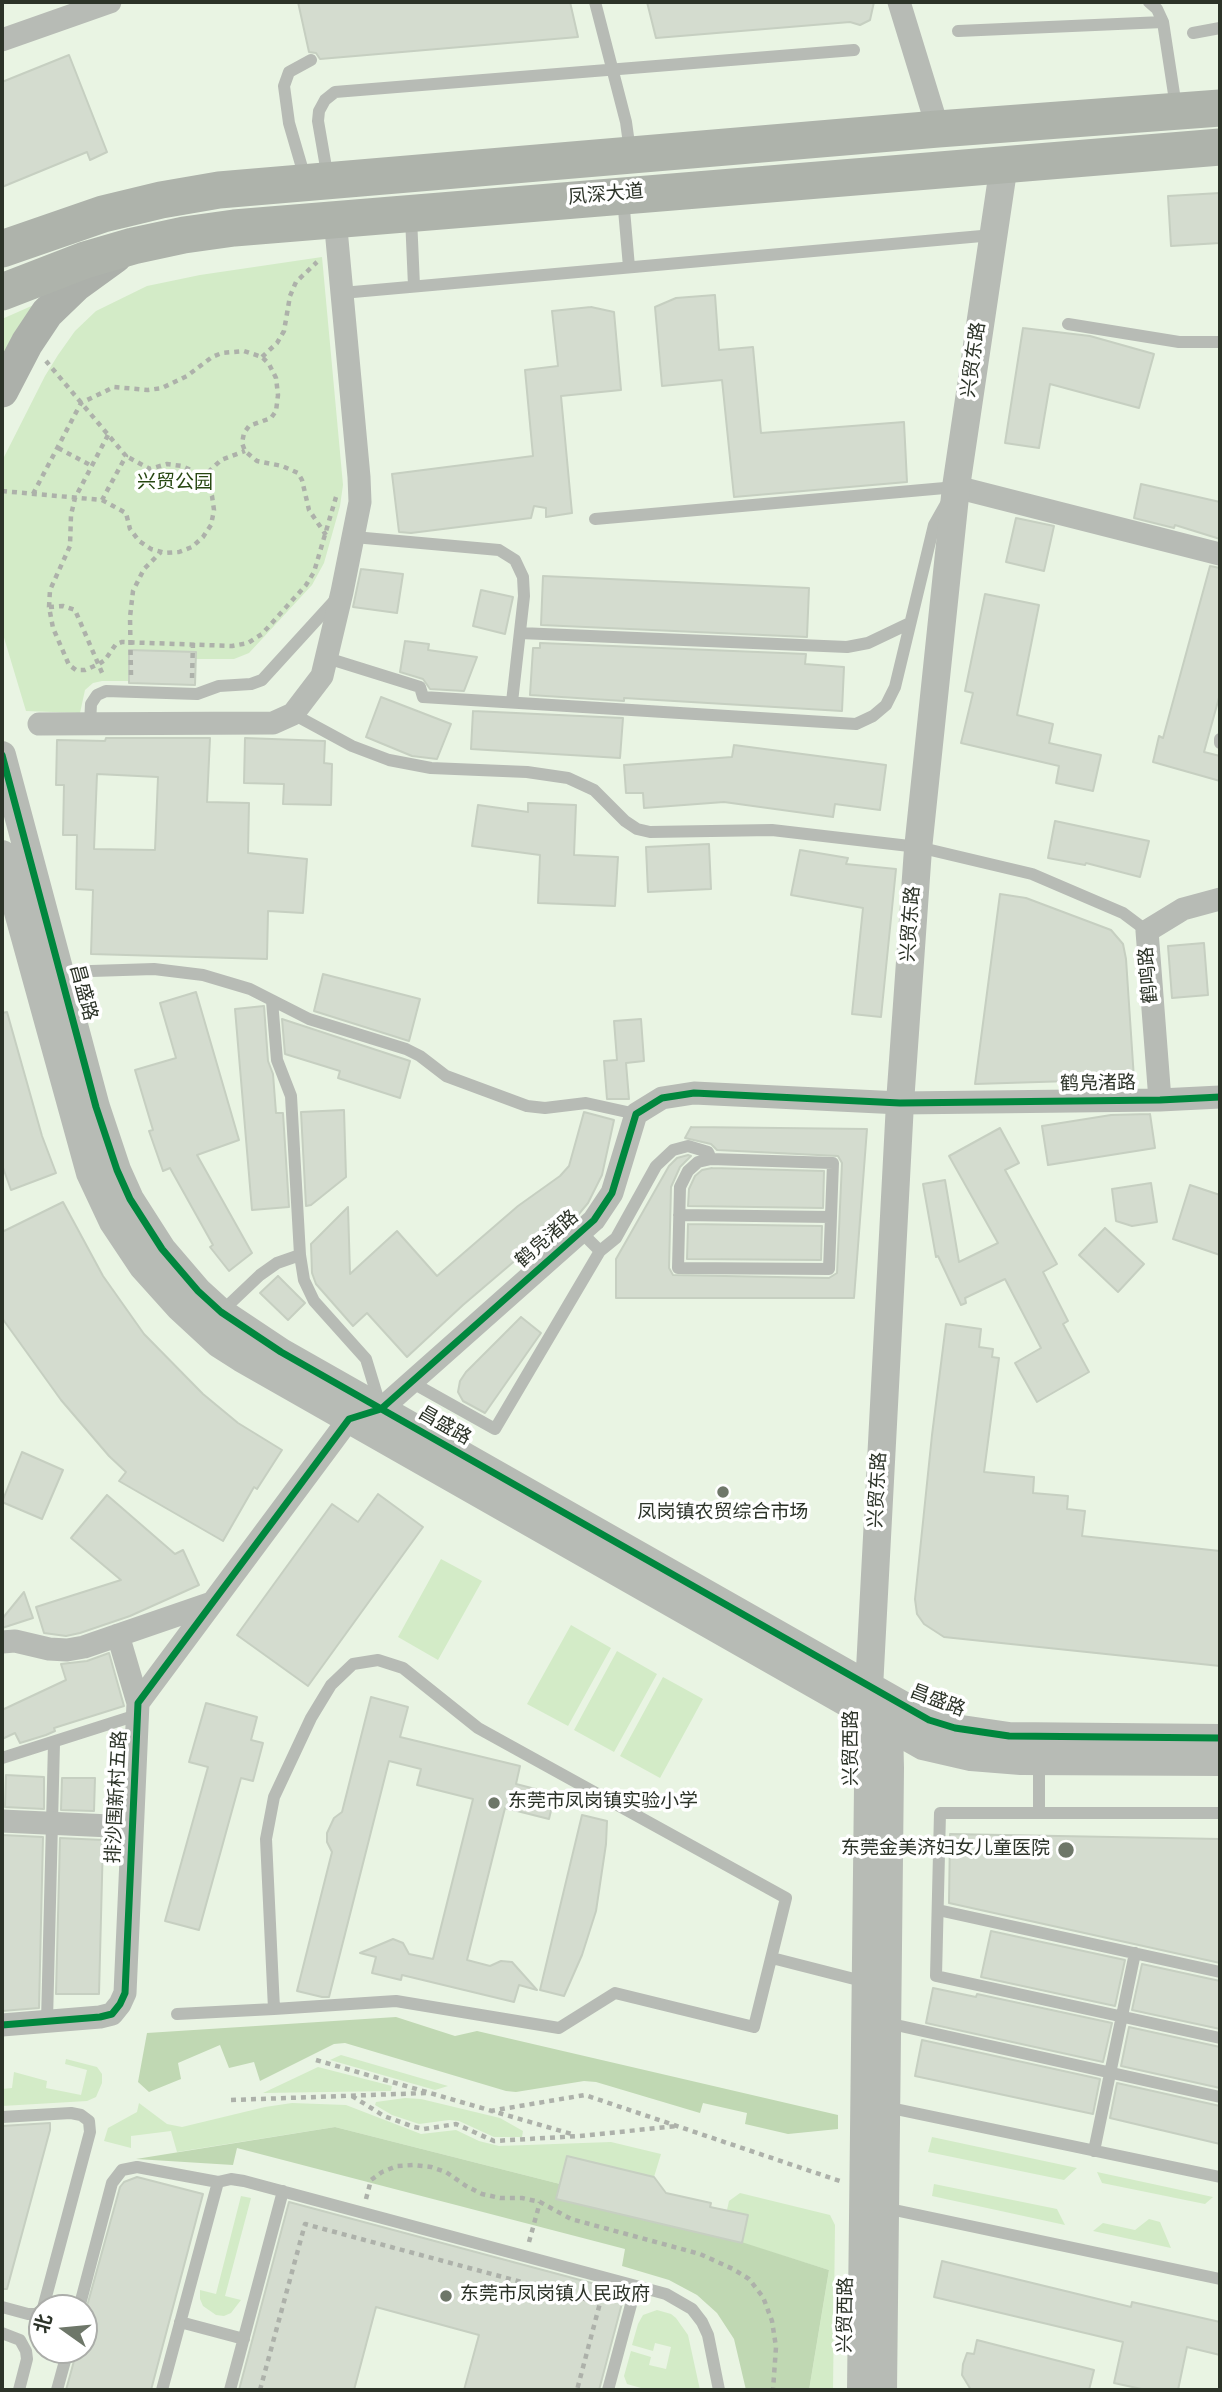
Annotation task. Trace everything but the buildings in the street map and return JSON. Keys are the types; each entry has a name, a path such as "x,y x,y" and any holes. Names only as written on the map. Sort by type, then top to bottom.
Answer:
{"main road":[{"name":"凤深大道","path":"2,249 103,214 219,190 1220,108"},
{"name":"凤深大道","path":"2,292 85,260 133,246 234,228 1220,147"},
{"path":"2,234 103,214"},
{"path":"2,391 27,343 47,313 89,275 133,246"}],"street":[{"path":"2,40 110,2"},
{"path":"899,2 938,129"},
{"name":"兴贸东路","path":"876,1710 900,1103 918,847 956,487 1004,164"},
{"path":"39,724 273,723 293,714 322,676 360,502 335,218"},
{"path":"956,487 1220,554"},
{"name":"昌盛路","path":"2,755 106,1139 130,1199 146,1226 179,1271 221,1312 281,1352 381,1409 876,1710 923,1746 971,1757 1039,1748 1220,1738"},
{"name":"昌盛路","path":"2,854 90,1173 113,1222 127,1244 160,1288 198,1326 241,1358 876,1710 999,1735 1039,1748 1220,1762"},
{"name":"鹤鸣路","path":"1160,1100 1147,930 1183,909 1220,899"},
{"name":"鹤凫渚路","path":"349,1419 381,1409 594,1220 612,1193 636,1115 662,1098 694,1093 900,1103 1220,1097"},
{"path":"2,1642 67,1650 84,1647 212,1603 349,1419"},
{"name":"排沙围新村五路","path":"47,2021 100,2018 111,2014 125,1993 138,1709 212,1603"},
{"path":"118,1635 138,1709"},
{"name":"兴贸西路","path":"876,1710 866,1982 877,2020"},
{"name":"兴贸西路","path":"861,2390 874,2208 877,2020 876,1710"},
{"path":"2,1821 132,1827"},
{"path":"2,2025 47,2021"},
{"name":"兴贸西路","path":"874,2208 883,2390"}],"lane":[{"path":"595,2 626,122 630,155"},
{"path":"1149,2 1157,9 1163,22 1177,111"},
{"path":"958,31 1163,22"},
{"path":"1193,33 1220,28"},
{"path":"317,181 319,111 325,100 335,92 854,50"},
{"path":"311,60 289,72 284,86 289,122 317,181"},
{"path":"623,195 629,267"},
{"path":"411,212 414,286"},
{"path":"342,293 993,235"},
{"path":"1068,324 1179,342 1220,342"},
{"path":"595,519 956,487"},
{"path":"327,658 420,687 423,697 856,724 873,716 886,705 895,687 934,525 956,487"},
{"path":"354,537 499,550 515,560 523,577 524,596 512,702"},
{"path":"90,724 91,704 97,695 106,691 197,694 219,686 251,684 262,680 342,592"},
{"path":"520,633 848,647 868,643 910,623"},
{"path":"293,714 352,746 389,760 430,768 527,772 568,778 594,790 636,829 650,832 772,830 918,847 1032,874 1123,913 1147,930"},
{"path":"60,972 154,969 203,975 250,989 309,1019 405,1049 420,1056 446,1076 527,1106 545,1108 586,1103 636,1115"},
{"path":"272,1000 277,1060 291,1096 300,1255 304,1280 314,1301 366,1359 381,1409"},
{"path":"411,1382 495,1429 600,1251 616,1238 656,1166 673,1150 688,1146 708,1152 711,1159"},
{"path":"711,1159 834,1163 829,1269 678,1268 679,1215 680,1187 688,1171 698,1162 711,1159"},
{"path":"679,1215 831,1217"},
{"path":"581,1232 600,1251"},
{"path":"221,1312 260,1275 277,1263 300,1255"},
{"path":"177,2014 274,2009 396,2001 559,2028 615,1993 754,2027 786,1898 478,1728 403,1668 378,1660 353,1664 331,1685 311,1718 274,1797 266,1839 274,2009"},
{"path":"2,1758 54,1743 138,1709"},
{"path":"47,2021 54,1743"},
{"path":"1039,1748 1039,1812"},
{"path":"1220,1812 940,1813 936,1976 1220,2038"},
{"path":"938,1910 1220,1972"},
{"path":"1094,2151 1135,1953"},
{"path":"772,1958 866,1982"},
{"path":"877,2020 1220,2096"},
{"path":"876,2107 1220,2177"},
{"path":"2,2117 71,2113 81,2115 89,2121 90,2132 46,2294"},
{"path":"83,2294 112,2183 122,2170 137,2167 218,2182 231,2179 666,2294 692,2309 702,2322 708,2335 719,2390"},
{"path":"162,2390 218,2182"},
{"path":"230,2390 283,2191"},
{"path":"874,2208 1220,2280"},
{"path":"608,2390 636,2286"},
{"path":"2,2307 28,2314"},
{"path":"180,2322 244,2339"},
{"path":"2,2333 20,2340 26,2351 27,2359 19,2390"},
{"path":"57,2390 64,2364"}],"path":[{"path":"316,255 318,276"},
{"path":"262,356 277,343 284,331 290,296 296,282 317,262"},
{"path":"33,494 81,403 114,387 148,390 162,388 187,376 222,353 244,351 262,356 269,364 276,378 278,403 271,418 249,426 244,433 245,451 257,461 282,466 298,473 309,510 326,536"},
{"path":"2,491 102,500 126,513 130,529 139,541 150,549 161,552 179,552 192,547 211,525 214,510 212,496 195,472 167,464 150,469 126,456 43,358"},
{"path":"108,435 75,498 71,515 70,546 52,585 50,607 53,628 69,665 80,670 105,660 116,644 193,643 232,646 247,643 262,634 310,579 326,536 337,486"},
{"path":"58,448 92,466"},
{"path":"201,479 221,460 245,451"},
{"path":"102,500 126,456"},
{"path":"131,680 132,591 144,569 161,552"},
{"path":"50,607 63,606 75,610 104,677 108,679"},
{"path":"190,682 193,678 193,643"},
{"path":"316,2060 580,2136"},
{"path":"231,2100 430,2093"},
{"path":"490,2110 585,2095 844,2182"},
{"path":"352,2096 384,2116 414,2127 424,2129 456,2124 484,2138 505,2142 681,2126"},
{"path":"356,2237 371,2180 397,2166 414,2165 446,2172 482,2194 540,2202 571,2219 711,2259 749,2279 763,2297 772,2321 776,2347 773,2390"},
{"path":"260,2390 305,2224 600,2302 577,2390"}],"green space":[{"name":"兴贸公园","path":"322,257 343,485 324,563 312,585 249,653 234,659 196,659 196,652 130,650 129,681 93,683 85,690 80,713 26,711 2,631 2,461 58,355 75,331 96,311 147,286 200,275"},
{"path":"36,304 2,360 2,319"},
{"path":"441,1559 482,1581 438,1660 398,1637"},
{"path":"571,1625 611,1648 568,1726 527,1704"},
{"path":"617,1651 657,1674 614,1752 574,1730"},
{"path":"663,1677 703,1699 660,1778 620,1756"},
{"path":"396,2017 455,2036 477,2031 838,2115 838,2129 788,2134 745,2124 747,2113 703,2103 700,2113 596,2082 584,2081 516,2092 506,2091 345,2043 334,2044 260,2081 254,2062 229,2068 220,2045 178,2063 181,2079 149,2092 138,2082 147,2033"},
{"path":"341,2055 448,2086 435,2090 330,2060"},
{"path":"66,2059 97,2067 102,2074 102,2083 96,2097 87,2101 2,2106 2,2089 12,2088 14,2072 47,2081 46,2088 81,2095 87,2070 65,2064"},
{"path":"318,2067 392,2086 391,2091 263,2093"},
{"path":"421,2099 500,2118 523,2131 522,2137 494,2137 459,2121 419,2124 392,2115 375,2105 376,2102"},
{"path":"139,2103 167,2124 182,2127 292,2103 346,2105 421,2134 456,2130 479,2141 499,2146 611,2142 661,2154 654,2177 567,2156 560,2184 335,2127 177,2152 171,2131 131,2136 131,2148 104,2141 108,2128 137,2112"},
{"path":"335,2127 560,2184 829,2270 809,2390 746,2390 734,2339 717,2313 697,2295 669,2280 622,2266 625,2249 237,2148 233,2165 136,2159"},
{"path":"932,2137 1077,2168 1064,2180 928,2152"},
{"path":"1097,2172 1213,2197 1205,2204 1102,2183"},
{"path":"934,2184 1057,2209 1065,2225 932,2196"},
{"path":"740,2193 830,2215 835,2225 833,2390 809,2390 829,2270 742,2243 748,2215 727,2210 729,2201"},
{"path":"241,2196 251,2198 225,2296 241,2300 231,2313 216,2315 203,2306 200,2290 216,2294"},
{"path":"1149,2219 1160,2222 1171,2248 1093,2231 1103,2223 1135,2230"},
{"path":"657,2310 676,2318 688,2335 700,2390 648,2390 627,2384 624,2376 631,2351 651,2357 649,2365 666,2369 671,2347 655,2343 653,2351 632,2345 643,2315"}],"cycle path":[{"path":"2,755 96,1107 117,1170 130,1199 162,1249 198,1291 221,1312 281,1352 929,1720 955,1728 1009,1736 1220,1738"},
{"path":"2,2025 100,2017 112,2014 120,2004 125,1993 138,1703 349,1419 381,1409 594,1220 612,1193 636,1114 662,1098 694,1093 900,1103 1220,1097"}],"place":[{"name":"凤岗镇农贸综合市场","path":"723,1492"},
{"name":"东莞市凤岗镇实验小学","path":"494,1803"},
{"name":"东莞金美济妇女儿童医院","path":"1066,1850"},
{"name":"东莞市凤岗镇人民政府","path":"446,2296"}]}
